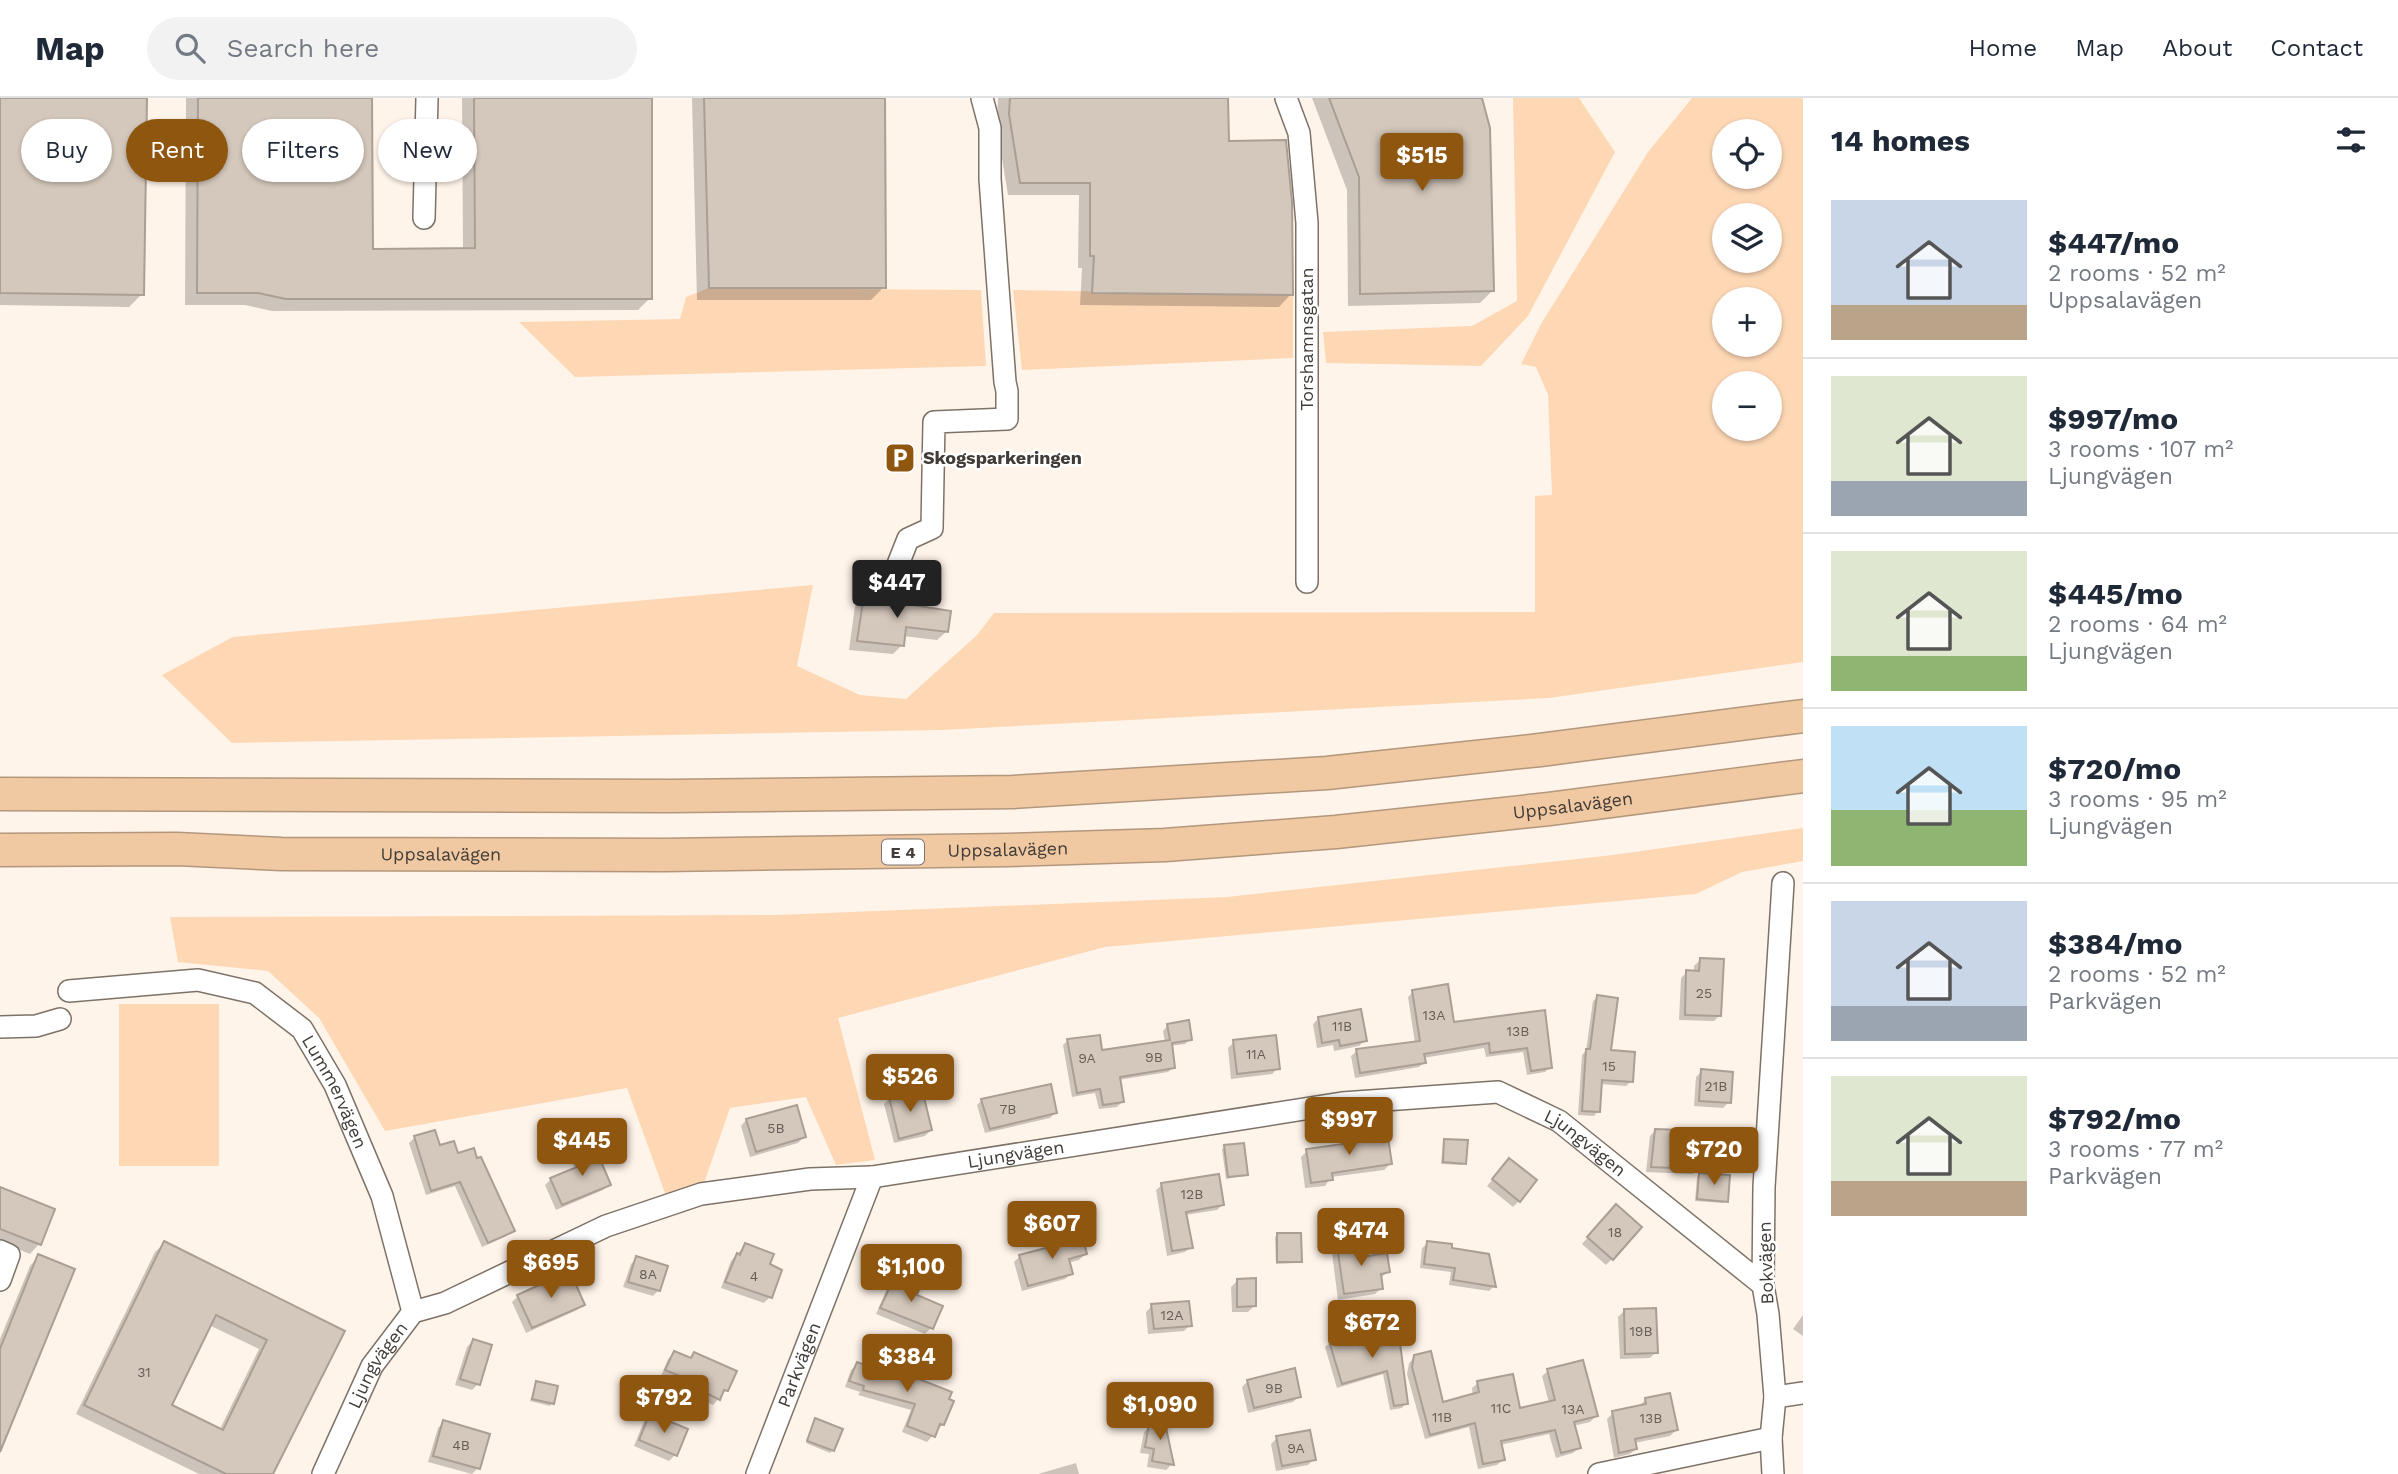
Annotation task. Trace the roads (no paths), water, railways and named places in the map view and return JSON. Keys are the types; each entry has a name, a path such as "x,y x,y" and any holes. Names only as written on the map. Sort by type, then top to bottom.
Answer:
{"highway":[{"path":"0,794 670,796 1013,792 1327,773 1540,750 1803,716"},
{"name":"Uppsalavägen","path":"0,850 177,849 281,854 665,855 1164,845 1336,832 1563,807 1803,776"}],"street":[{"path":"424,218 427,98"},
{"path":"891,582 908,539 932,528 934,422 1007,419 990,178 990,128 982,98"},
{"name":"Torshamnsgatan","path":"1286,98 1299,133 1307,223 1307,582"},
{"name":"Bokvägen","path":"1773,1474 1771,1438 1775,1397 1769,1314 1763,1285 1764,1187 1783,883"},
{"name":"Lummervägen","path":"69,991 198,980 255,993 302,1029 335,1085 382,1196 413,1312"},
{"path":"0,1027 36,1026 60,1019"},
{"name":"Ljungvägen","path":"323,1474 372,1366 413,1312 445,1303 606,1226 701,1194 810,1179 872,1177 1342,1103 1498,1092 1559,1121 1763,1285"},
{"name":"Parkvägen","path":"757,1474 872,1177"},
{"path":"0,1251 9,1255 0,1280"},
{"path":"1775,1397 1803,1393"},
{"path":"1599,1474 1771,1438"}],"place":[{"name":"Skogsparkeringen","path":"900,458"}]}
